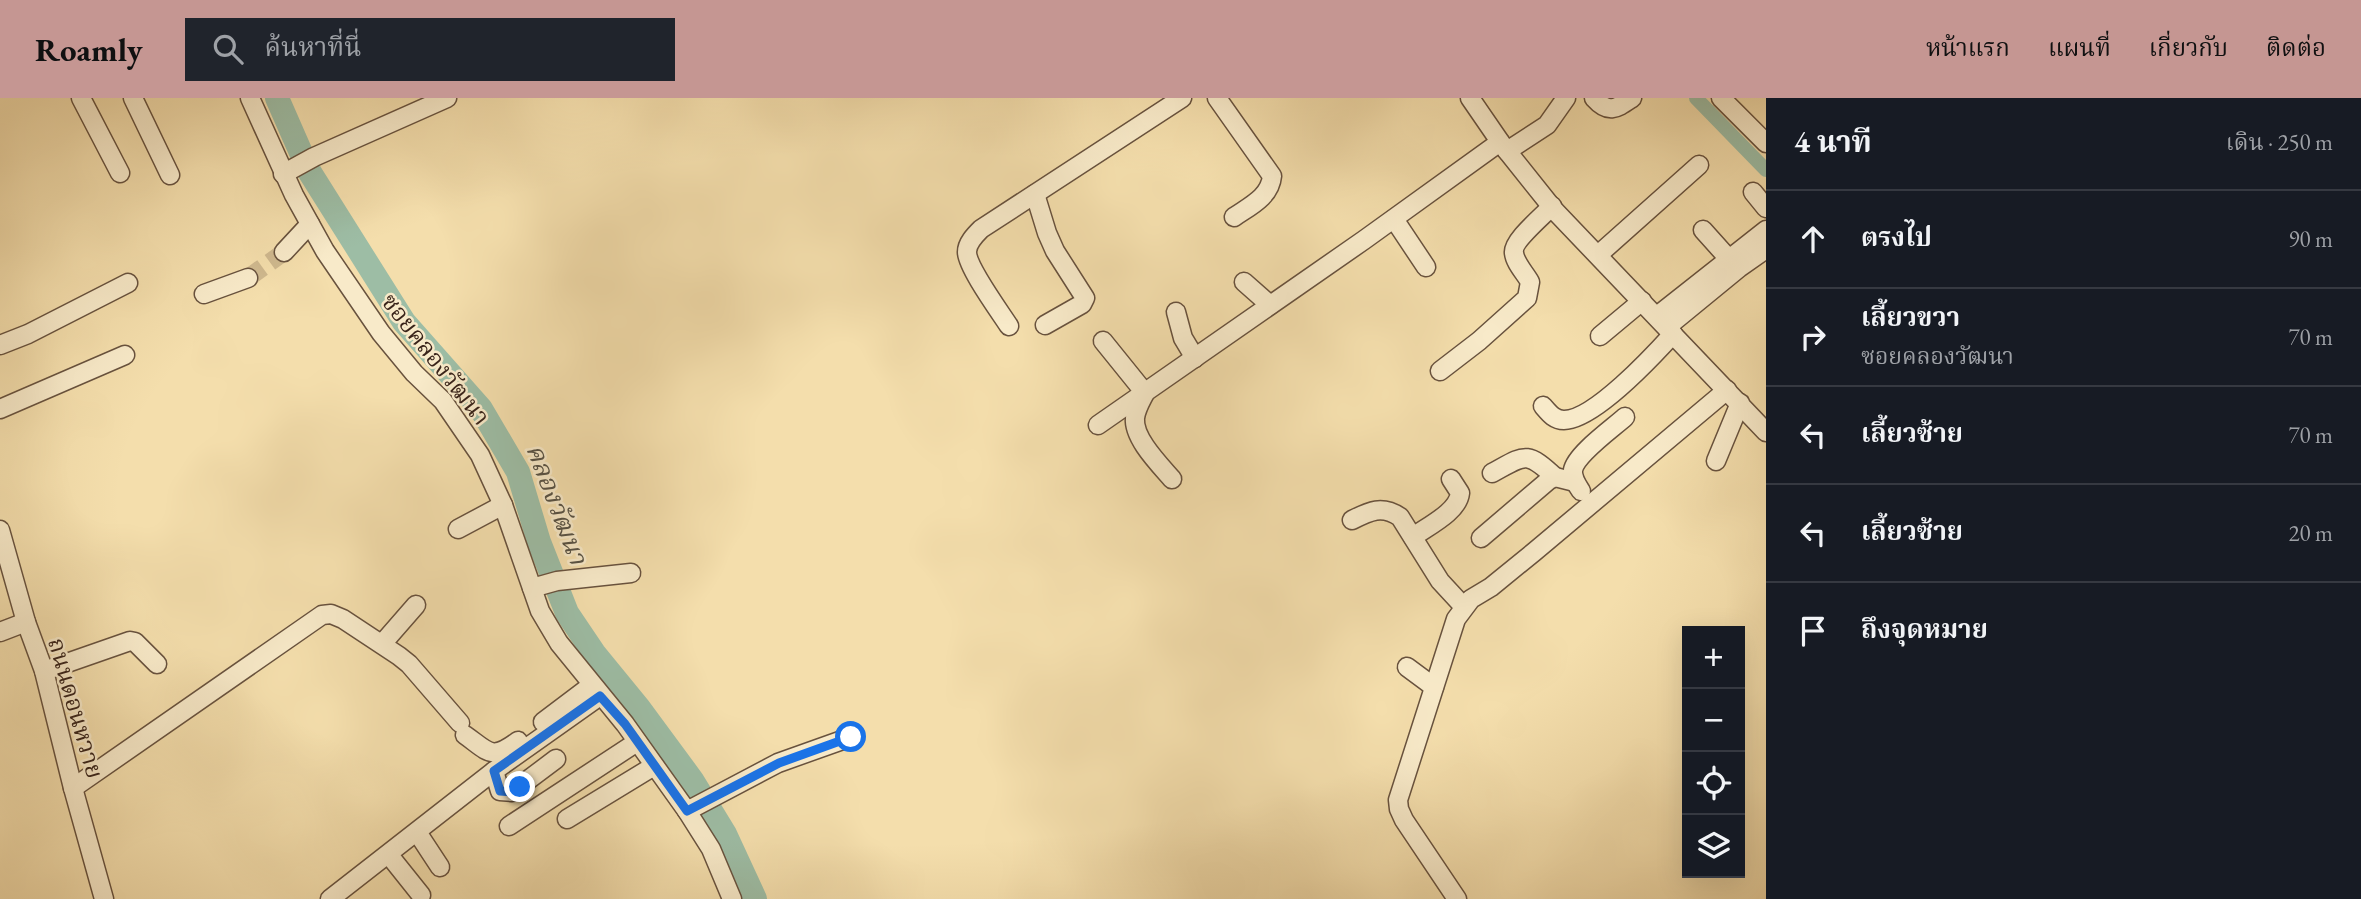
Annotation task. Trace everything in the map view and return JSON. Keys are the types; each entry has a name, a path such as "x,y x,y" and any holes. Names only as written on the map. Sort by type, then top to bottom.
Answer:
{"street":[{"path":"81,98 120,173"},
{"path":"133,98 170,175"},
{"name":"ซอยคลองวัฒนา","path":"250,98 299,165 310,224 325,251 381,333 414,373 443,401 480,455 536,587 540,611 559,642 654,765 700,804 711,849 732,899"},
{"path":"299,165 447,98"},
{"path":"1009,326 972,266 967,252 972,237 1182,98"},
{"path":"1217,98 1272,176 1271,185 1261,200 1234,217"},
{"path":"1470,98 1504,147 1552,206 1766,432"},
{"path":"1098,425 1394,219 1504,147 1547,125 1566,98"},
{"path":"1594,98 1610,109 1616,109 1632,98"},
{"path":"1721,98 1766,143"},
{"path":"1598,255 1699,166"},
{"path":"1753,192 1766,208"},
{"path":"1035,194 1051,242 1085,298 1082,304 1045,325"},
{"path":"1440,370 1479,341 1527,298 1530,282 1514,256 1513,248 1552,206"},
{"path":"1394,219 1426,267"},
{"path":"284,253 310,224"},
{"path":"1703,230 1729,259"},
{"path":"1543,406 1552,416 1563,421 1593,408 1637,372 1666,326 1729,259 1766,230"},
{"path":"1666,326 1766,249"},
{"path":"204,294 248,278"},
{"path":"1244,282 1270,305"},
{"path":"0,345 28,334 128,284"},
{"path":"1600,336 1642,301"},
{"path":"1177,312 1183,338 1195,358"},
{"path":"1103,341 1145,393"},
{"path":"0,409 125,355"},
{"path":"1145,393 1136,410 1134,421 1137,432 1172,479"},
{"path":"1716,461 1733,396"},
{"path":"1457,899 1404,820 1398,800 1456,619 1464,607 1513,570 1593,502 1733,396"},
{"path":"1593,502 1575,482 1573,470 1578,459 1625,417"},
{"path":"1492,473 1526,457 1536,459 1555,477 1575,482"},
{"path":"1481,538 1555,477"},
{"path":"1413,537 1460,500 1460,493 1451,479"},
{"path":"458,529 503,505"},
{"path":"1352,520 1373,509 1391,511 1400,517 1440,581 1464,607"},
{"name":"ถนนดอนหวาย","path":"0,530 26,622 44,671 104,899"},
{"path":"536,587 558,581 631,573"},
{"path":"382,644 416,606"},
{"path":"73,788 322,615 331,614 343,619 409,664 463,729 487,752 495,754 506,750 596,691"},
{"path":"0,632 26,622"},
{"path":"44,671 130,641 135,642 157,664"},
{"path":"1407,667 1434,687"},
{"path":"341,895 596,691"},
{"path":"700,804 779,763 851,737"},
{"path":"509,826 637,742"},
{"path":"494,771 500,791 512,792 556,759"},
{"path":"567,819 654,765"},
{"path":"417,832 440,867"},
{"path":"389,855 421,895"}],"waterway":[{"name":"คลองวัฒนา","path":"277,98 309,171 404,322 481,409 518,472 539,542 567,613 594,653 692,780 725,834 755,899"},
{"path":"1696,98 1766,170"}],"tunnel":[{"path":"248,278 284,252"}],"route":[{"path":"520,787 512,792 500,791 494,771 600,696 625,724 687,811 779,763 851,737"}]}
